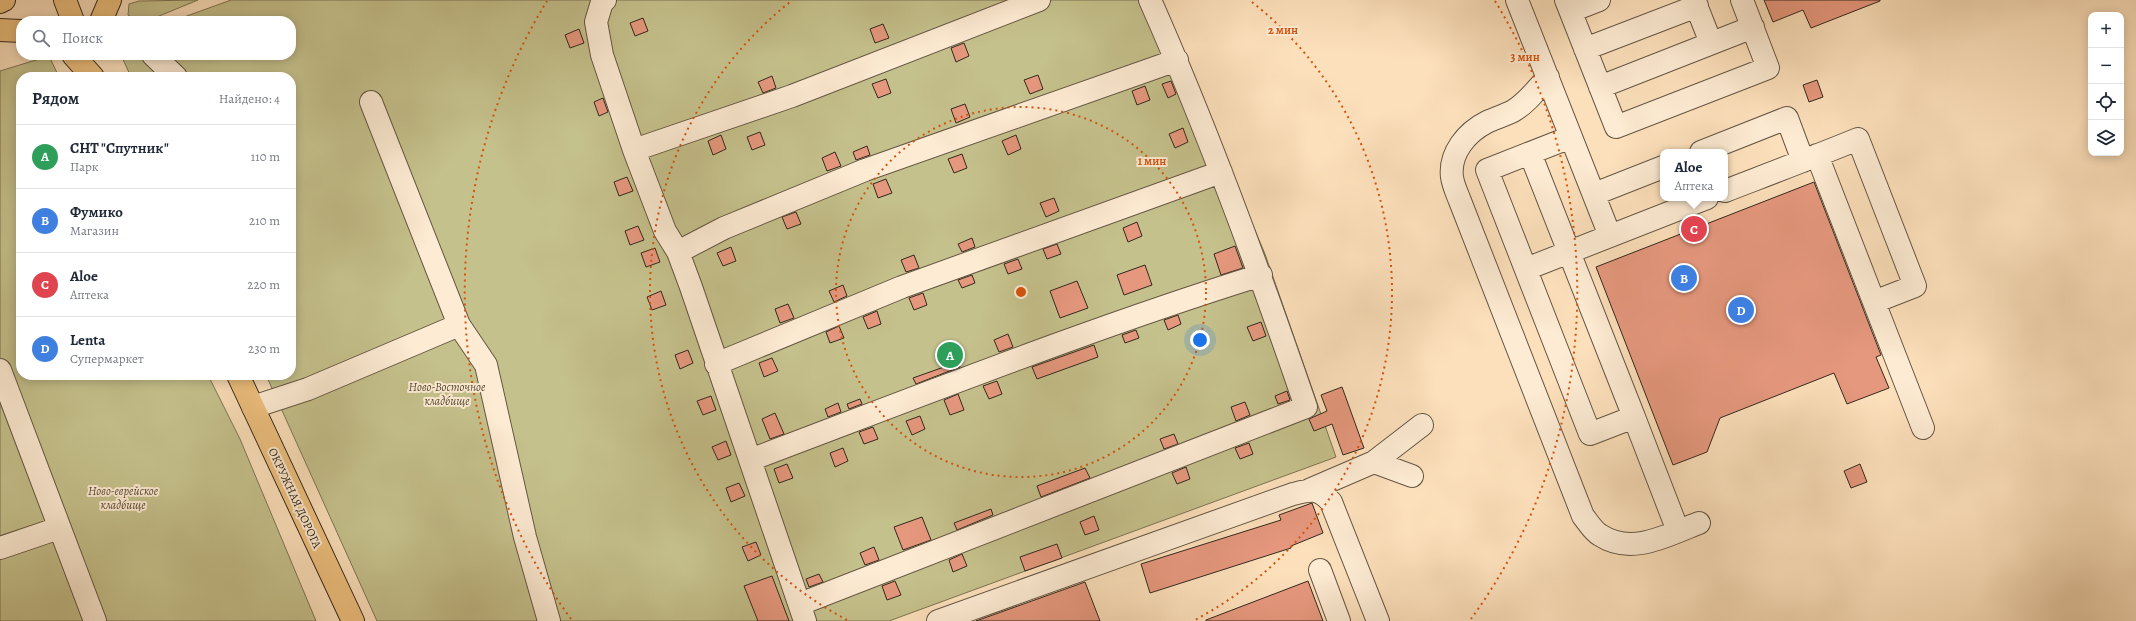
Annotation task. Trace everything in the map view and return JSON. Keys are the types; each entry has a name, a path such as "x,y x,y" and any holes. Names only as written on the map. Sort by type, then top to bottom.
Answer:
{"main road":[{"path":"0,2 4,0"},
{"path":"65,0 71,16"},
{"path":"103,16 110,0"},
{"path":"0,30 16,31"},
{"path":"78,60 91,72"},
{"path":"89,60 94,72"},
{"path":"96,60 96,72"},
{"name":"ОКРУЖНАЯ ДОРОГА","path":"240,380 353,621"}],"street":[{"path":"605,0 602,2 596,22 602,55 634,150 665,231 678,252 803,613 1306,407 1261,275 1177,60 1150,0"},
{"path":"634,150 792,96 1038,0"},
{"path":"1518,0 1571,137 1614,234"},
{"path":"1527,0 1602,191 1614,234"},
{"path":"1599,0 1568,6 1616,127 1768,68 1742,0"},
{"path":"1585,49 1696,3 1712,43"},
{"path":"1600,87 1753,27"},
{"path":"158,60 171,72"},
{"path":"678,252 724,228 865,170 1177,60"},
{"path":"1548,77 1529,98 1513,111 1487,122 1470,133 1459,146 1454,160 1452,177 1460,201 1583,516 1599,535 1620,545 1644,544 1699,523"},
{"path":"371,102 459,325 486,365 525,537 549,621"},
{"path":"1709,149 1787,118 1810,158 1874,302 1923,428"},
{"path":"1571,137 1487,170 1590,434 1634,417"},
{"path":"1728,190 1858,139 1915,286 1874,302"},
{"path":"1530,153 1678,531"},
{"path":"1602,191 1660,168"},
{"path":"716,364 902,287 1221,172"},
{"path":"1526,269 1700,201"},
{"path":"750,460 1029,355 1208,291 1261,275"},
{"path":"253,407 308,389 459,325"},
{"path":"0,370 95,621"},
{"path":"938,621 1293,494 1309,490 1374,462 1422,425"},
{"path":"1374,462 1412,476"},
{"path":"1309,490 1323,493 1331,502 1378,621"},
{"path":"0,548 59,528"},
{"path":"1320,570 1340,621"}],"green space":[{"path":"198,0 159,16 128,15 129,4 139,1"},
{"name":"Ново-Восточное кладбище","path":"231,0 1158,0 1265,254 1336,457 889,621 377,621 268,380 296,380 296,72 129,72 123,60 296,60 296,16 187,16"},
{"name":"Ново-еврейское кладбище","path":"36,60 51,60 57,72 16,72 16,380 210,380 240,439 316,621 0,621 0,71"}],"building":[{"path":"1764,0 1880,1 1811,28 1803,10 1773,22"},
{"path":"643,18 648,31 635,36 630,23"},
{"path":"883,24 889,38 875,43 870,29"},
{"path":"579,29 584,43 570,48 565,35"},
{"path":"964,43 969,56 956,62 951,48"},
{"path":"1038,75 1043,89 1030,94 1024,80"},
{"path":"772,76 776,88 763,93 758,82"},
{"path":"886,79 891,93 878,98 872,84"},
{"path":"1817,80 1823,97 1809,102 1803,85"},
{"path":"1171,81 1176,94 1168,98 1162,84"},
{"path":"1145,86 1150,100 1137,105 1132,91"},
{"path":"603,98 608,112 599,116 594,102"},
{"path":"965,104 970,117 956,123 951,109"},
{"path":"1183,128 1188,142 1175,148 1169,134"},
{"path":"760,132 765,145 752,150 747,137"},
{"path":"721,135 726,149 713,155 708,141"},
{"path":"1016,135 1021,149 1008,155 1002,141"},
{"path":"867,146 870,155 856,160 853,152"},
{"path":"835,152 841,166 827,171 822,158"},
{"path":"962,154 967,168 954,173 948,159"},
{"path":"627,177 633,191 619,196 614,182"},
{"path":"886,179 892,193 878,198 873,184"},
{"path":"1814,182 1881,355 1876,357 1889,388 1847,404 1834,373 1720,418 1707,452 1673,465 1596,267"},
{"path":"1054,198 1059,211 1046,217 1040,203"},
{"path":"796,212 801,224 787,229 782,217"},
{"path":"1137,222 1142,236 1128,242 1123,228"},
{"path":"638,226 644,240 630,245 625,231"},
{"path":"972,238 975,247 962,252 958,244"},
{"path":"1057,244 1061,254 1047,259 1043,249"},
{"path":"1235,246 1243,268 1221,275 1214,254"},
{"path":"731,247 736,261 723,266 717,253"},
{"path":"655,248 660,262 646,267 641,253"},
{"path":"914,255 919,268 906,272 901,260"},
{"path":"1018,259 1022,269 1008,274 1004,264"},
{"path":"1145,265 1152,285 1124,295 1117,275"},
{"path":"972,275 975,283 962,288 958,280"},
{"path":"1077,281 1088,308 1060,318 1050,291"},
{"path":"843,285 847,296 834,302 829,291"},
{"path":"661,291 666,305 652,310 647,297"},
{"path":"923,293 927,305 914,310 909,298"},
{"path":"788,304 794,318 780,323 775,309"},
{"path":"877,311 881,324 868,329 863,317"},
{"path":"1178,315 1181,324 1168,330 1164,320"},
{"path":"1261,322 1266,336 1253,341 1247,327"},
{"path":"839,326 844,338 830,343 826,332"},
{"path":"1136,330 1139,338 1125,343 1122,335"},
{"path":"1008,334 1013,347 999,352 994,340"},
{"path":"1094,345 1098,357 1037,379 1032,367"},
{"path":"688,350 693,363 680,369 675,355"},
{"path":"772,358 778,371 764,377 759,363"},
{"path":"958,362 960,367 916,384 913,378"},
{"path":"997,381 1002,394 989,399 983,386"},
{"path":"1342,387 1364,448 1343,455 1332,424 1314,431 1309,419 1327,411 1321,395"},
{"path":"1287,391 1290,400 1278,404 1275,396"},
{"path":"958,394 964,410 950,415 944,400"},
{"path":"711,396 716,410 703,415 697,401"},
{"path":"860,399 862,404 849,409 847,404"},
{"path":"1245,402 1250,415 1236,421 1231,407"},
{"path":"838,403 841,412 828,417 825,409"},
{"path":"775,413 784,434 770,439 762,419"},
{"path":"920,416 925,429 912,435 906,421"},
{"path":"873,427 878,439 864,444 859,432"},
{"path":"1174,434 1178,444 1164,449 1160,439"},
{"path":"726,441 731,455 718,460 712,447"},
{"path":"1249,443 1253,454 1240,459 1235,448"},
{"path":"843,448 848,461 835,467 830,453"},
{"path":"787,464 793,478 779,483 774,469"},
{"path":"1860,464 1867,482 1851,488 1844,471"},
{"path":"1186,467 1190,479 1177,484 1172,473"},
{"path":"1085,468 1090,478 1041,497 1037,486"},
{"path":"739,483 745,496 731,502 726,488"},
{"path":"1312,503 1323,533 1291,546 1291,548 1150,593 1141,564 1281,520 1279,515"},
{"path":"991,509 993,515 957,530 954,523"},
{"path":"1094,516 1099,530 1085,535 1080,522"},
{"path":"922,517 931,540 903,550 894,527"},
{"path":"756,542 761,555 748,561 742,547"},
{"path":"1057,544 1062,558 1025,571 1020,557"},
{"path":"874,547 879,560 865,565 860,553"},
{"path":"962,554 967,566 953,572 949,560"},
{"path":"819,574 823,582 809,587 806,579"},
{"path":"772,576 789,621 758,621 744,586"},
{"path":"895,581 901,595 887,600 882,586"},
{"path":"1308,581 1323,621 1206,621 1206,620"},
{"path":"1085,582 1100,621 976,621"}],"place":[{"name":"Aloe","path":"1694,229"},
{"name":"Фумико","path":"1684,278"},
{"name":"Lenta","path":"1741,310"},
{"name":"СНТ \"Спутник\"","path":"950,355"}]}
